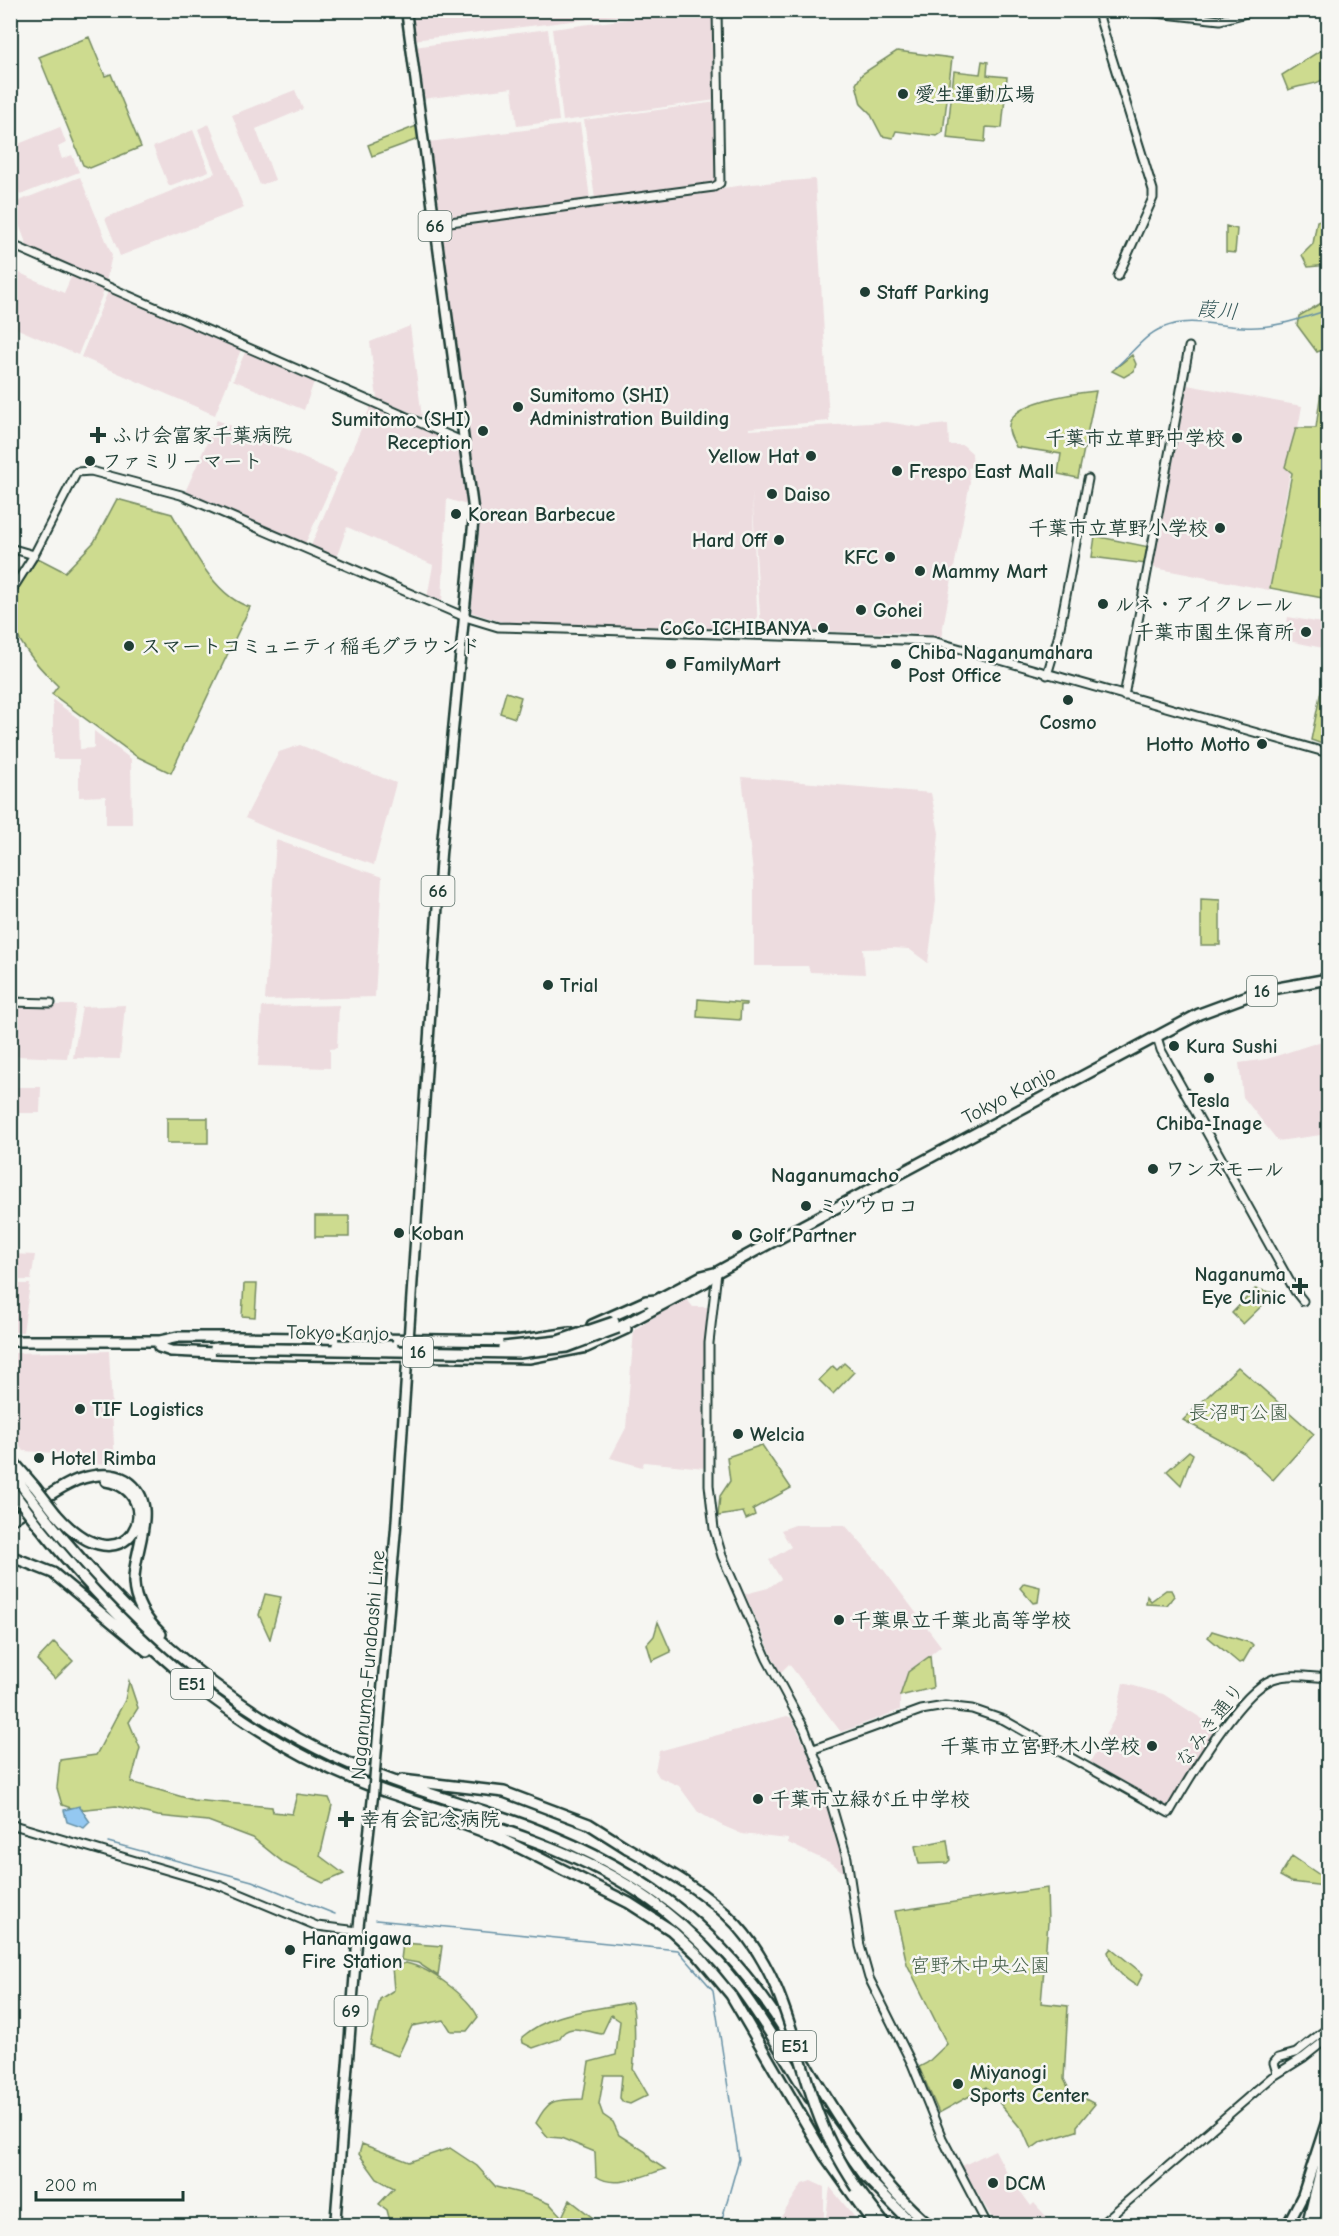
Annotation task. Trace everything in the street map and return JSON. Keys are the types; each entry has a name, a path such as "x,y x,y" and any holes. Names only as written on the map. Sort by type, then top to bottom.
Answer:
{"highway":[{"name":"Tokyo Kanjo","path":"10,1341 512,1347 558,1341 616,1325 705,1282 717,1272 1157,1037 1231,1001 1275,988 1329,979"},
{"name":"16","path":"407,1341 515,1341 548,1338 584,1329 646,1301 658,1303"},
{"path":"406,1358 494,1359 558,1354 614,1336 652,1314 658,1303"},
{"path":"159,1344 190,1337 407,1341"},
{"name":"16","path":"159,1344 192,1352 406,1358"},
{"name":"Tokyo Kanjo","path":"10,1348 159,1344"},
{"path":"10,1458 31,1490 56,1514 85,1540 104,1546 113,1545 128,1538 134,1531 138,1515 131,1492 123,1486 104,1480 78,1485 66,1491 10,1526"},
{"name":"E51","path":"10,1470 31,1490 48,1520 109,1592 194,1669 252,1710 317,1748 385,1778 502,1816 598,1855 644,1881 694,1921 720,1945 762,1996 862,2154 887,2185 918,2216 932,2226"},
{"path":"10,1520 53,1492 77,1480 111,1475 128,1482 139,1495 145,1514 134,1582 142,1611 171,1643 252,1710"},
{"name":"E51","path":"10,1488 100,1599 183,1677 244,1721 284,1745 338,1772 384,1791 538,1843 592,1865 637,1891 687,1929 714,1955 747,1994 824,2121 853,2161 879,2193 914,2226"},
{"path":"10,1556 53,1573 136,1644 183,1677"},
{"path":"385,1778 504,1792 589,1824 697,1890 719,1907 750,1941 776,1986 827,2136 857,2188 886,2226"},
{"path":"384,1791 498,1837 629,1903 670,1930 697,1954 730,1995 825,2156 875,2226"},
{"path":"1287,2226 1297,2209 1329,2118"},
{"path":"1307,2226 1329,2141"},
{"path":"1314,2226 1329,2168"}],"main road":[{"name":"66","path":"406,10 474,515 441,854 407,1341"},
{"name":"Naganuma-Funabashi Line","path":"334,2226 358,1930 373,1796 396,1528 407,1341"}],"street":[{"path":"435,224 714,187 720,183 717,10"},
{"path":"1097,10 1153,190 1153,198 1118,276"},
{"path":"1128,10 1220,20 1258,10"},
{"path":"10,244 464,442"},
{"path":"1124,696 1189,347"},
{"path":"10,593 34,555 77,472 91,471 181,495 465,617 498,627 924,640 1329,753"},
{"path":"1047,675 1058,638 1088,479"},
{"path":"10,548 34,555"},
{"path":"10,1002 51,1003"},
{"path":"1157,1037 1161,1050 1285,1275 1303,1301"},
{"path":"717,1272 709,1361 709,1485 714,1529 722,1556 767,1659 813,1749 843,1841 862,1954 869,1978 912,2064 942,2138 988,2226"},
{"name":"なみき通り","path":"813,1749 921,1710 945,1706 972,1709 1004,1720 1169,1813 1213,1742 1257,1689 1269,1681 1284,1677 1329,1678"},
{"path":"10,1824 222,1886 317,1926 358,1930"},
{"path":"1277,2073 1274,2063 1278,2058 1296,2053 1329,2028"},
{"path":"1099,2226 1277,2073 1329,2038"}],"shaded area":[{"path":"655,10 413,40 410,11"},
{"path":"688,11 715,11 716,100 563,121 552,29"},
{"path":"548,29 559,121 517,126 512,88 422,99 414,47"},
{"path":"295,90 303,109 256,129 275,180 260,185 232,115"},
{"path":"717,102 719,178 713,183 595,199 584,120"},
{"path":"580,123 590,199 438,219 428,142"},
{"path":"209,124 244,208 120,256 105,218 215,173 198,129"},
{"path":"60,127 66,143 58,147 62,159 72,155 79,172 20,195 11,172 11,147"},
{"path":"193,130 209,171 169,186 153,147"},
{"path":"80,177 112,255 106,282 28,248 11,204"},
{"path":"815,179 829,421 749,428 749,430 887,422 918,427 948,424 949,445 963,445 972,453 973,467 968,468 970,482 941,638 910,633 761,630 752,493 758,632 550,627 505,623 471,612 479,535 468,427 439,227 752,184"},
{"path":"11,269 64,293 72,275 105,288 78,355 11,326"},
{"path":"109,289 242,347 215,415 81,357"},
{"path":"410,326 422,417 377,399 370,342"},
{"path":"246,350 315,379 304,410 233,380"},
{"path":"1187,385 1302,406 1269,590 1155,568 1153,565"},
{"path":"372,403 461,443 470,506 447,499 442,602 427,598 433,565 347,527 336,559 310,548"},
{"path":"217,420 337,473 305,544 185,492"},
{"name":"千葉市園生保育所","path":"1288,617 1327,624 1323,648 1284,640"},
{"path":"53,700 79,719 80,749 94,748 94,731 131,759 132,824 106,824 106,796 79,797 79,759 53,759"},
{"path":"300,745 396,783 374,865 272,830 245,818 279,752"},
{"path":"742,777 931,793 939,833 935,879 936,901 928,963 909,949 892,948 863,949 865,974 810,972 808,966 754,966 754,882"},
{"path":"276,840 382,877 375,997 265,1000"},
{"path":"18,1005 76,1005 67,1058 16,1056"},
{"path":"125,1005 120,1059 73,1058 82,1007"},
{"path":"339,1005 337,1048 330,1049 330,1068 258,1066 262,1007"},
{"path":"1328,1039 1328,1134 1278,1141 1243,1097 1239,1063 1267,1059"},
{"path":"11,1087 41,1087 40,1113 11,1113"},
{"path":"10,1254 35,1255 31,1280 11,1280"},
{"path":"11,1284 30,1284 23,1332 11,1332"},
{"path":"685,1297 693,1307 708,1307 705,1468 644,1462 642,1467 610,1458 626,1428 634,1330"},
{"path":"109,1351 115,1464 84,1465 85,1455 23,1451 11,1434 11,1353"},
{"name":"千葉県立千葉北高等学校","path":"795,1525 845,1525 880,1565 941,1646 908,1673 900,1696 900,1710 841,1732 789,1664 780,1673 745,1594 768,1588 781,1579 769,1560 791,1547 781,1530"},
{"name":"千葉市立宮野木小学校","path":"1123,1683 1163,1694 1215,1727 1215,1731 1167,1806 1090,1762 1116,1716"},
{"name":"千葉市立緑が丘中学校","path":"787,1716 792,1718 817,1772 834,1822 845,1874 833,1864 788,1843 788,1839 742,1834 721,1825 698,1812 679,1786 659,1777 655,1770 659,1751"},
{"path":"995,2150 1007,2173 1031,2206 1034,2203 1054,2225 996,2225 962,2166"},
{"path":"811,2181 824,2187 824,2225 776,2225 802,2184"},
{"path":"830,2187 861,2225 825,2225"},
{"path":"99,2218 138,2221 166,2225 99,2225"}],"green space":[{"path":"89,37 105,76 111,74 141,147 90,168 83,165 39,57"},
{"path":"1321,50 1328,52 1328,76 1320,82 1288,90 1282,75"},
{"name":"愛生運動広場","path":"897,51 952,58 943,132 937,136 896,131 893,138 882,136 870,113 861,104 856,84 862,74"},
{"path":"982,61 988,62 987,75 1007,77 1002,128 986,127 985,142 947,138 954,71 980,74"},
{"path":"419,125 421,138 372,156 368,145"},
{"path":"1328,217 1328,265 1308,267 1302,255 1313,244 1317,221"},
{"path":"1226,226 1237,229 1235,253 1226,252"},
{"path":"1328,299 1328,325 1322,350 1317,352 1297,325 1299,316"},
{"path":"1328,338 1328,599 1270,588 1292,473 1285,467 1296,428 1316,428"},
{"path":"1132,355 1136,364 1134,371 1124,377 1112,371"},
{"path":"1096,391 1078,478 1058,474 1061,454 1016,447 1009,429 1011,419 1019,412 1044,400"},
{"name":"スマートコミュニティ稲毛グラウンド","path":"117,499 172,514 214,581 225,593 250,607 171,773 136,756 52,694 58,686 33,659 12,624 11,602 38,558 65,572 94,542"},
{"path":"1095,536 1149,547 1146,564 1092,557"},
{"path":"1328,656 1328,746 1311,740"},
{"path":"506,692 521,697 515,718 500,713"},
{"path":"1201,899 1220,900 1220,945 1201,945"},
{"path":"698,999 746,1003 746,1005 741,1005 740,1020 697,1017"},
{"path":"167,1118 208,1118 208,1143 167,1143"},
{"path":"315,1216 349,1216 349,1237 315,1237"},
{"path":"244,1284 257,1284 255,1317 242,1316"},
{"path":"1255,1289 1275,1293 1243,1324 1232,1313"},
{"path":"844,1363 854,1372 833,1394 819,1380 833,1366 837,1370"},
{"name":"長沼町公園","path":"1238,1367 1314,1434 1273,1480 1244,1453 1183,1420"},
{"path":"762,1445 791,1488 753,1509 755,1515 746,1519 743,1512 718,1516 720,1496 730,1481 727,1457"},
{"path":"1189,1451 1193,1454 1181,1485 1167,1471"},
{"path":"1024,1583 1040,1587 1038,1602 1033,1603 1020,1588"},
{"path":"1166,1590 1171,1590 1174,1596 1167,1605 1146,1604 1147,1596 1151,1601"},
{"path":"265,1594 281,1597 270,1639 259,1615"},
{"path":"658,1622 671,1652 652,1661 647,1644 654,1636"},
{"path":"1212,1631 1253,1645 1243,1662 1239,1663 1208,1637"},
{"path":"54,1642 73,1661 55,1679 37,1660"},
{"path":"930,1656 933,1688 900,1696 908,1672"},
{"path":"129,1681 138,1708 129,1722 140,1748 131,1782 193,1800 272,1807 273,1812 292,1814 297,1794 329,1798 332,1805 320,1856 344,1874 323,1883 284,1863 253,1838 208,1821 158,1816 116,1806 77,1810 62,1805 57,1788 60,1760 96,1755 125,1700"},
{"path":"947,1840 950,1860 947,1863 919,1864 915,1846"},
{"path":"1292,1856 1327,1880 1325,1886 1291,1882 1280,1876"},
{"name":"宮野木中央公園","path":"1047,1888 1048,1923 1041,2003 1068,2006 1064,2079 1070,2091 1095,2104 1077,2126 1077,2131 1041,2142 1031,2149 1023,2131 986,2087 939,2113 919,2067 927,2063 947,2044 907,1964 895,1911"},
{"path":"403,1943 442,1946 438,1976 418,1963 401,1960"},
{"path":"1111,1948 1143,1974 1137,1986 1116,1968 1108,1952"},
{"path":"406,1963 426,1971 447,1984 466,2000 478,2017 467,2031 451,2031 444,2020 412,2026 398,2056 370,2045 380,1999 394,1990 392,1967"},
{"path":"631,2002 635,2045 633,2069 648,2095 630,2104 623,2102 620,2098 622,2075 604,2075 599,2104 603,2115 613,2122 619,2135 646,2152 651,2160 665,2169 630,2180 612,2182 596,2176 595,2152 561,2138 548,2137 536,2123 550,2104 560,2100 583,2099 589,2062 616,2055 620,2021 611,2015 602,2034 578,2029 567,2030 559,2039 533,2048 523,2043 522,2037 534,2028 560,2016"},
{"path":"362,2144 409,2162 450,2148 477,2166 496,2187 528,2195 550,2204 562,2217 570,2200 593,2218 588,2226 391,2225 387,2210 379,2204 394,2188 377,2179 359,2154"}],"water":[{"path":"79,1806 90,1822 84,1828 67,1822 64,1810"}],"waterway":[{"name":"葭川","path":"1116,367 1149,335 1172,324 1192,322 1254,327 1286,323 1328,310"},
{"path":"108,1842 252,1881 335,1914"},
{"path":"376,1920 678,1950 713,1990 739,2159 720,2226"}],"place":[{"name":"愛生運動広場","path":"903,94"},
{"name":"Staff Parking","path":"865,292"},
{"name":"Sumitomo (SHI) Administration Building","path":"518,407"},
{"name":"Sumitomo (SHI) Reception","path":"483,431"},
{"name":"ふけ会富家千葉病院","path":"98,435"},
{"name":"千葉市立草野中学校","path":"1237,438"},
{"name":"Yellow Hat","path":"811,456"},
{"name":"ファミリーマート","path":"90,461"},
{"name":"Frespo East Mall","path":"897,471"},
{"name":"Daiso","path":"772,494"},
{"name":"Korean Barbecue","path":"456,514"},
{"name":"千葉市立草野小学校","path":"1220,528"},
{"name":"Hard Off","path":"779,540"},
{"name":"KFC","path":"890,557"},
{"name":"Mammy Mart","path":"920,571"},
{"name":"ルネ・アイクレール","path":"1103,604"},
{"name":"Gohei","path":"861,610"},
{"name":"CoCo ICHIBANYA","path":"823,628"},
{"name":"千葉市園生保育所","path":"1306,632"},
{"name":"スマートコミュニティ稲毛グラウンド","path":"129,646"},
{"name":"FamilyMart","path":"671,664"},
{"name":"Chiba Naganumahara Post Office","path":"896,664"},
{"name":"Cosmo","path":"1068,700"},
{"name":"Hotto Motto","path":"1262,744"},
{"name":"Trial","path":"548,985"},
{"name":"Kura Sushi","path":"1174,1046"},
{"name":"Tesla Chiba-Inage","path":"1209,1078"},
{"name":"ワンズモール","path":"1153,1169"},
{"name":"ミツウロコ","path":"806,1206"},
{"name":"Koban","path":"399,1233"},
{"name":"Golf Partner","path":"737,1235"},
{"name":"Naganuma Eye Clinic","path":"1300,1286"},
{"name":"TIF Logistics","path":"80,1409"},
{"name":"Welcia","path":"738,1434"},
{"name":"Hotel Rimba","path":"39,1458"},
{"name":"千葉県立千葉北高等学校","path":"839,1620"},
{"name":"千葉市立宮野木小学校","path":"1152,1746"},
{"name":"千葉市立緑が丘中学校","path":"758,1799"},
{"name":"幸有会記念病院","path":"346,1819"},
{"name":"Hanamigawa Fire Station","path":"290,1950"},
{"name":"Miyanogi Sports Center","path":"958,2084"},
{"name":"DCM","path":"993,2183"}],"district":[{"name":"Naganumacho","path":"835,1175"}]}
